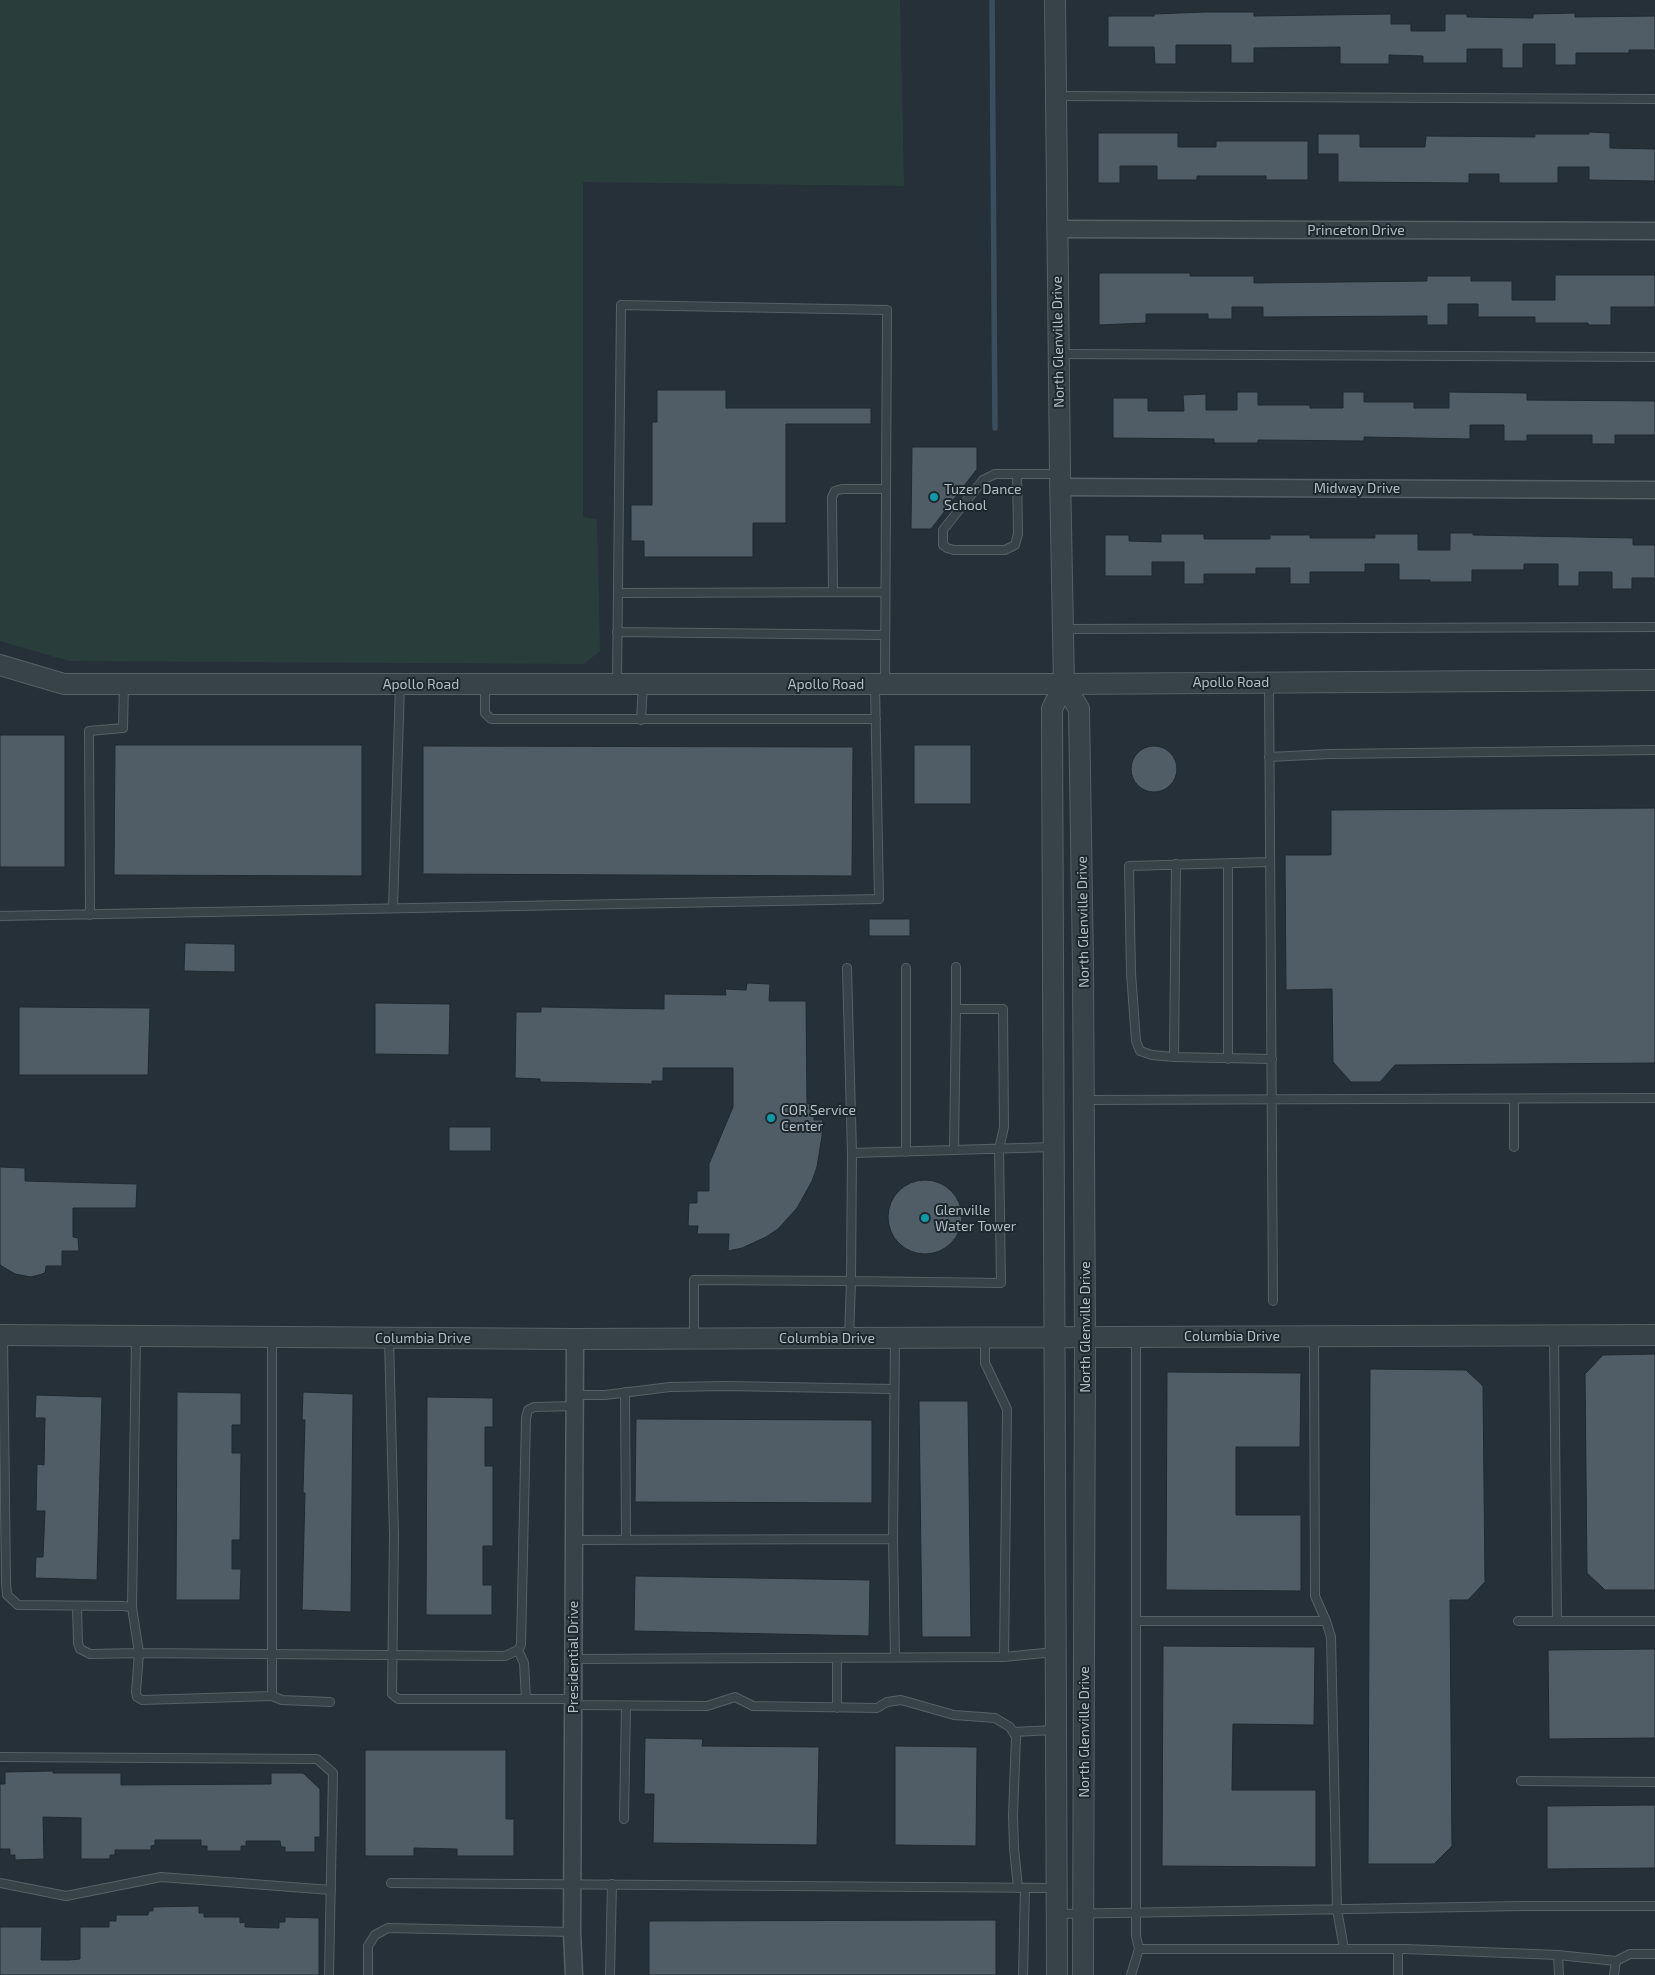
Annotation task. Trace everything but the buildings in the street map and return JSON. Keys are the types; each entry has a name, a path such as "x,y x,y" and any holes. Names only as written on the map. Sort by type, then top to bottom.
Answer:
{"street":[{"name":"North Glenville Drive","path":"1055,0 1056,229 1064,629 1064,684 1052,709 1057,1975"},
{"name":"Princeton Drive","path":"1056,229 1655,231"},
{"name":"Midway Drive","path":"1060,481 1655,490"},
{"name":"Apollo Road","path":"0,665 64,684 1064,684 1655,680"},
{"name":"North Glenville Drive","path":"1064,684 1079,709 1083,965 1086,1337 1083,1975"},
{"path":"1052,966 1083,965"},
{"name":"Columbia Drive","path":"2,1335 575,1339 1655,1335"},
{"name":"Presidential Drive","path":"574,1975 572,1884 575,1339"}],"lane":[{"path":"1055,96 1655,99"},
{"path":"0,916 880,899 876,719 885,635 887,310 621,305 617,684"},
{"path":"1058,354 1655,357"},
{"path":"1017,474 1018,534 1015,545 1005,550 954,550 943,545 944,530 983,480 995,474 1017,474 1060,481"},
{"path":"833,592 832,497 835,491 842,489 886,489"},
{"path":"618,593 885,592"},
{"path":"1064,629 1655,627"},
{"path":"617,632 885,635"},
{"path":"1269,682 1274,1301"},
{"path":"90,915 90,731 123,728 124,684"},
{"path":"393,908 400,684"},
{"path":"486,684 485,714 491,719 876,719"},
{"path":"641,720 643,684"},
{"path":"1269,757 1330,754 1655,750"},
{"path":"1270,862 1129,866 1131,973 1136,1041 1140,1050 1152,1055 1174,1057 1272,1059"},
{"path":"1228,863 1228,1059"},
{"path":"1174,1057 1176,864"},
{"path":"954,1150 956,967"},
{"path":"847,968 852,1154 849,1338"},
{"path":"906,968 906,1152"},
{"path":"694,1338 694,1280 1001,1282 999,1149 1004,1127 1003,1009 956,1008"},
{"path":"1084,1100 1655,1098"},
{"path":"1514,1099 1514,1147"},
{"path":"852,1154 1054,1147"},
{"path":"2,1335 6,1582 8,1595 18,1605 132,1607"},
{"path":"1554,1335 1557,1621"},
{"path":"136,1336 132,1607 138,1653 137,1697 142,1700 272,1696 282,1700 330,1702"},
{"path":"1131,1975 1139,1949 1136,1936 1136,1336"},
{"path":"1314,1336 1316,1596 1331,1637 1337,1909 1344,1950"},
{"path":"272,1337 272,1696"},
{"path":"389,1338 394,1535 392,1694 398,1698 526,1698 626,1706 707,1706 735,1697 753,1706 878,1708 887,1702 901,1700 954,1715 995,1718 1010,1727 1016,1737 1014,1848 1022,1888 1023,1975"},
{"path":"895,1338 893,1539 895,1658"},
{"path":"985,1338 985,1363 1007,1409 1004,1657"},
{"path":"76,1606 78,1643 80,1649 90,1654 271,1653 506,1656 518,1650 521,1644 526,1418 528,1410 534,1407 574,1400 670,1387 894,1389"},
{"path":"625,1392 626,1540"},
{"path":"574,1540 893,1539"},
{"path":"1136,1620 1326,1621"},
{"path":"1518,1621 1655,1621"},
{"path":"518,1650 524,1663 526,1698"},
{"path":"573,1659 1004,1657 1056,1652"},
{"path":"837,1658 837,1708"},
{"path":"624,1819 626,1706"},
{"path":"1013,1732 1056,1730"},
{"path":"0,1758 318,1759 333,1773 329,1975"},
{"path":"1521,1781 1655,1782"},
{"path":"0,1883 66,1896 161,1876 331,1890"},
{"path":"391,1882 1057,1888"},
{"path":"610,1975 612,1884"},
{"path":"1057,1914 1137,1911 1655,1906"},
{"path":"368,1975 368,1946 375,1935 388,1928 572,1932"},
{"path":"1139,1949 1398,1949 1558,1955 1616,1961 1630,1954 1655,1954"},
{"path":"1398,1949 1398,1975"},
{"path":"1558,1955 1559,1975"},
{"path":"1614,1975 1616,1961"}],"green space":[{"path":"0,0 900,0 904,186 583,182 583,517 597,519 600,651 584,664 69,661 0,641"}],"waterway":[{"path":"992,0 995,428"}],"place":[{"name":"Tuzer Dance School","path":"934,497"},
{"name":"COR Service Center","path":"771,1118"},
{"name":"Glenville Water Tower","path":"925,1218"}]}
